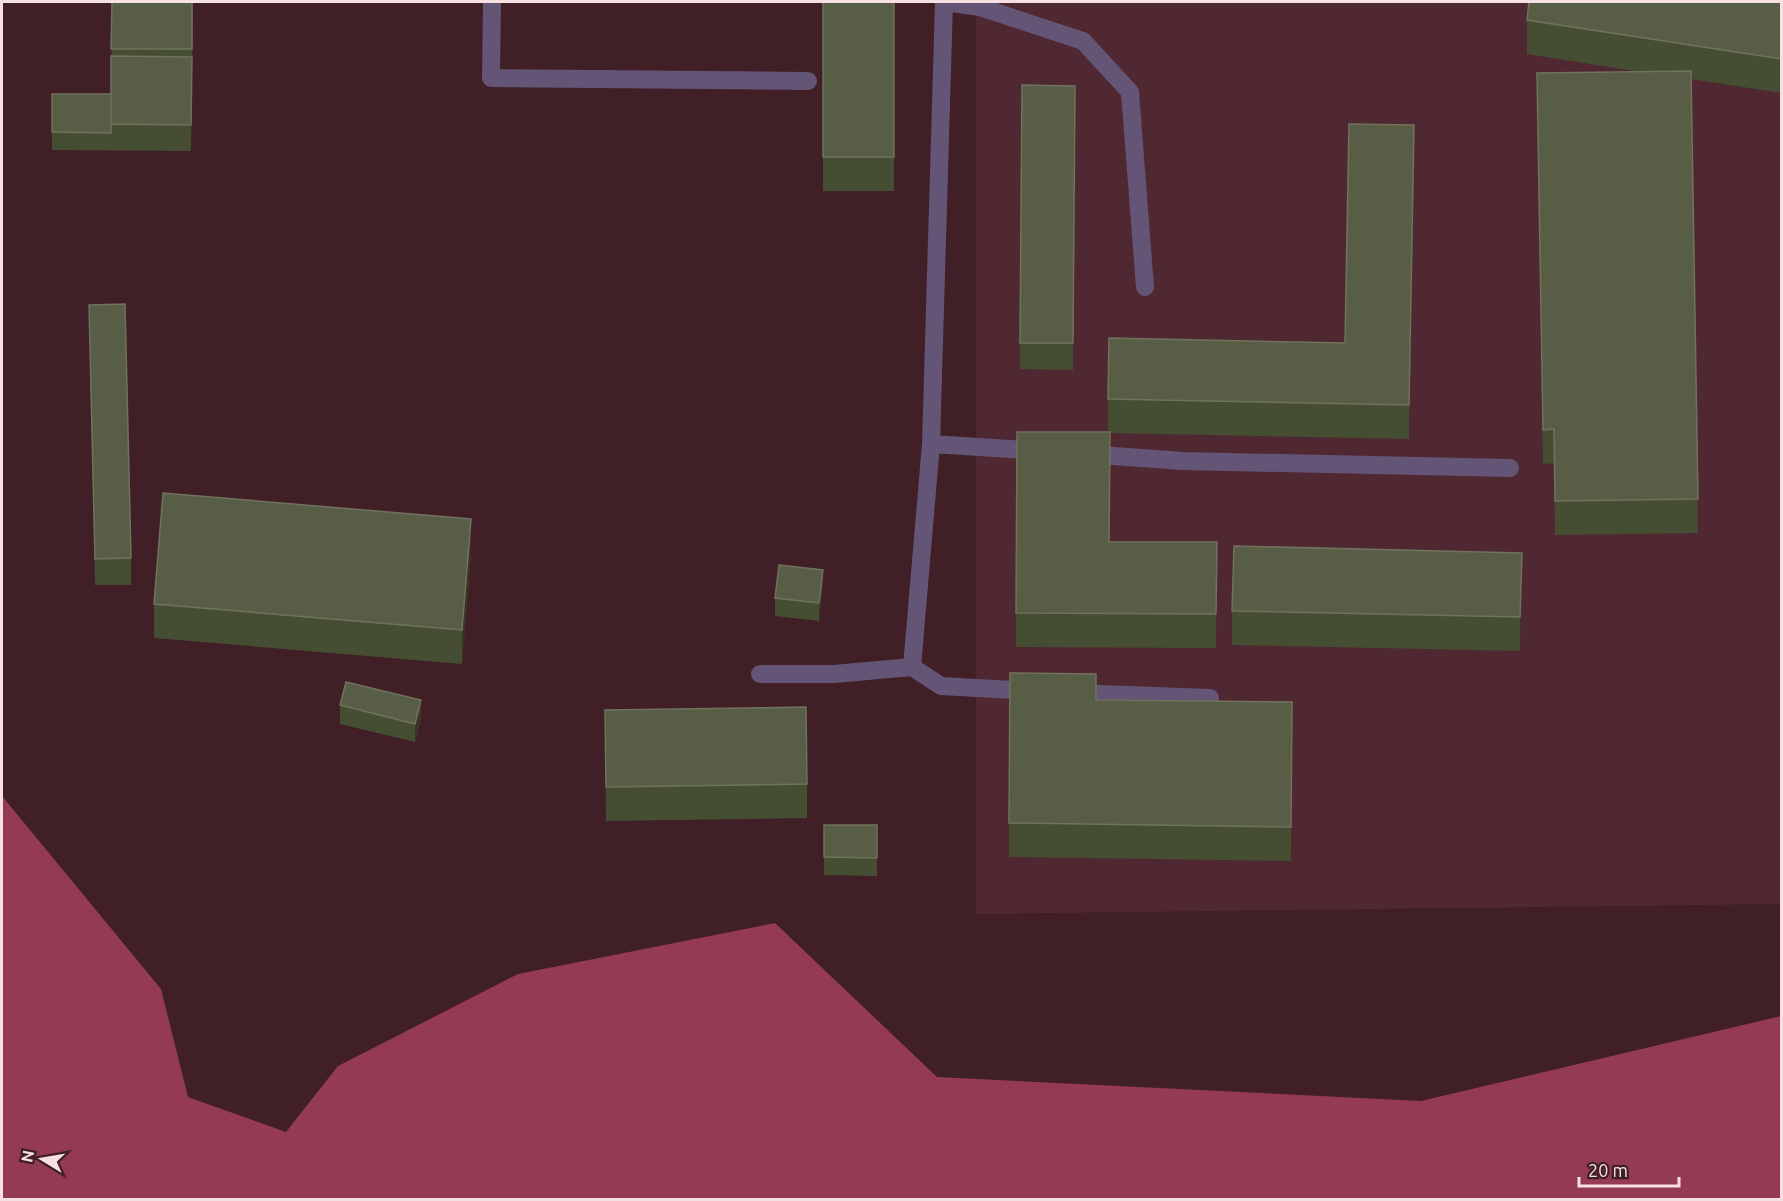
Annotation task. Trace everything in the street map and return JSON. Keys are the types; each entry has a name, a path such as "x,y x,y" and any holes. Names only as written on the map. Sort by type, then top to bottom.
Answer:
{"lane":[{"path":"492,2 491,78 808,81"},
{"path":"912,667 931,444 944,2 980,7 1083,40 1130,92 1144,287"},
{"path":"931,444 1183,461 1510,468"},
{"path":"760,674 834,674 912,667 941,686 1210,698"}],"shaded area":[{"path":"976,2 1781,2 1781,904 976,914"},
{"path":"2,796 161,989 188,1097 286,1132 338,1066 518,974 775,923 937,1077 1421,1101 1781,1016 1781,1199 2,1199"}],"building":[{"path":"112,2 192,2 192,49 111,49"},
{"path":"823,2 894,2 894,157 823,157"},
{"path":"1529,2 1782,2 1782,59 1527,20"},
{"path":"111,56 192,57 191,125 111,124"},
{"path":"1691,71 1698,499 1555,501 1554,429 1543,430 1537,73"},
{"path":"1022,85 1075,86 1073,343 1020,343"},
{"path":"52,94 111,94 111,133 52,132"},
{"path":"1349,124 1414,125 1409,405 1108,399 1109,338 1345,343"},
{"path":"125,304 131,558 95,559 89,305"},
{"path":"1017,432 1110,432 1109,542 1217,542 1216,614 1016,613"},
{"path":"163,493 471,519 462,630 154,604"},
{"path":"1234,546 1522,553 1520,617 1232,611"},
{"path":"779,565 823,570 819,603 775,598"},
{"path":"1010,673 1096,674 1096,700 1292,702 1291,827 1009,823"},
{"path":"346,682 421,700 415,724 340,705"},
{"path":"806,707 807,784 606,787 605,710"},
{"path":"824,825 877,825 877,858 824,857"}]}
